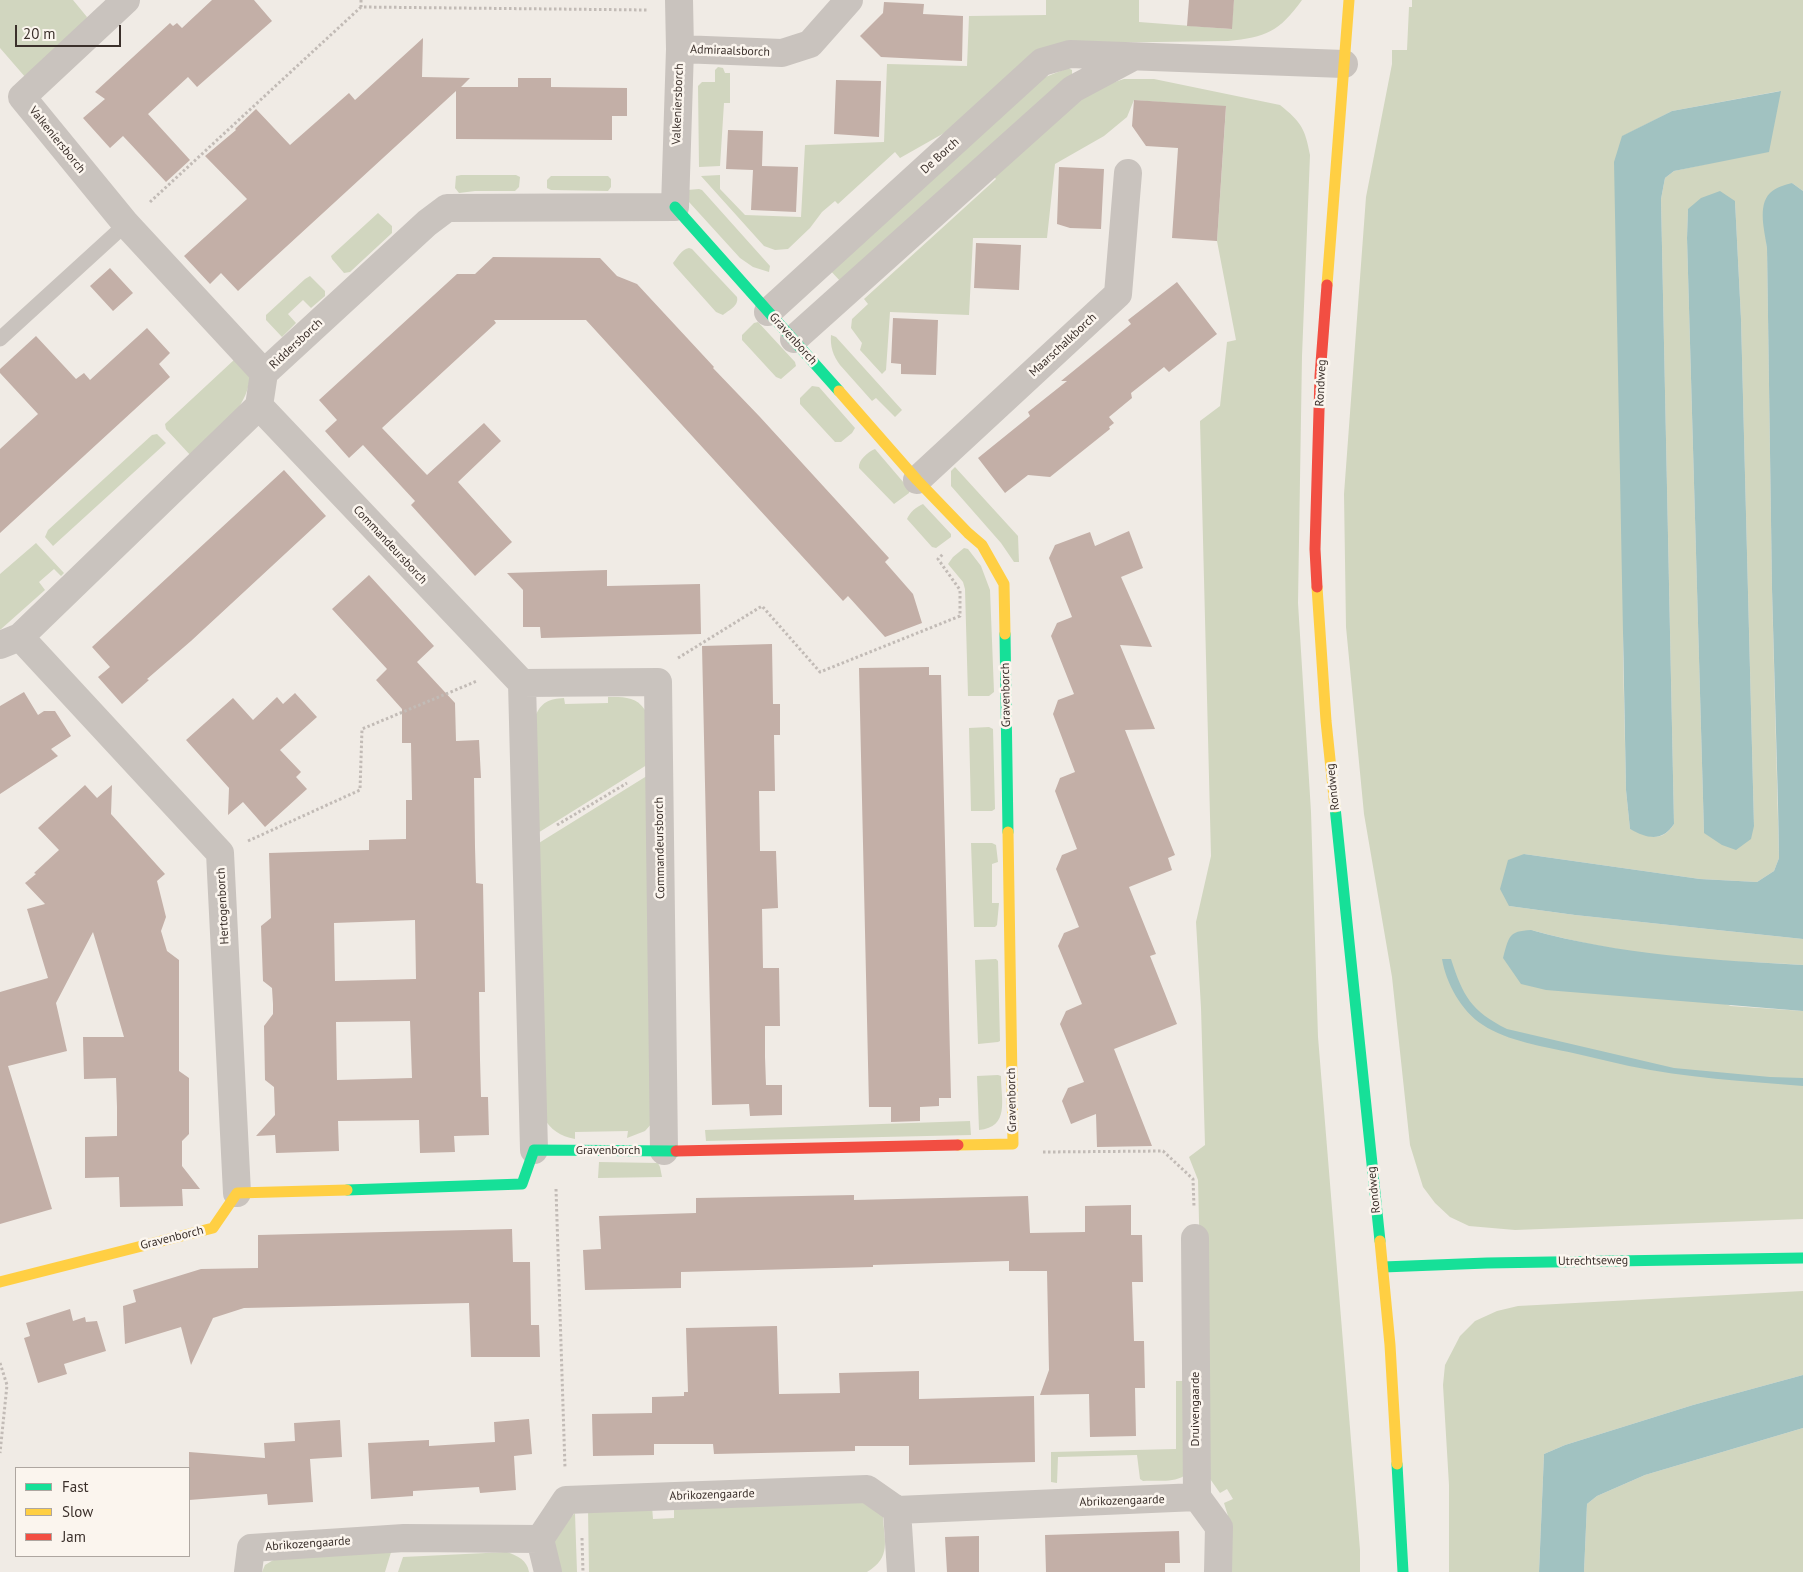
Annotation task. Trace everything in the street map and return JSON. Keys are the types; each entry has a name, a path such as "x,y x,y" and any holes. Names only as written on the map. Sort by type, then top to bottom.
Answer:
{"street":[{"name":"Valkeniersborch","path":"126,0 22,97 126,224 264,373"},
{"name":"Admiraalsborch","path":"680,49 782,53 810,44 849,0"},
{"name":"Rondweg","path":"1349,0 1320,376 1315,549 1327,730 1376,1209 1384,1267 1403,1572"},
{"name":"Valkeniersborch","path":"675,207 680,49 679,5"},
{"name":"De Borch","path":"768,312 1042,62 1070,54 1344,64"},
{"path":"794,339 1073,89 1134,56"},
{"name":"Maarschalkborch","path":"917,480 1118,294 1128,172"},
{"name":"Gravenborch","path":"545,1150 664,1151 1013,1144 1004,584 982,545 917,480 675,207"},
{"name":"Riddersborch","path":"259,406 264,373 427,223 447,208 675,207"},
{"path":"10,641 259,406"},
{"name":"Commandeursborch","path":"259,406 515,676"},
{"name":"Hertogenborch","path":"10,641 220,853 237,1193"},
{"path":"237,1193 522,1184 545,1150 515,676 658,682"},
{"name":"Commandeursborch","path":"658,682 664,1151"},
{"name":"Gravenborch","path":"0,1282 213,1228 237,1193"},
{"name":"Druivengaarde","path":"1195,1238 1197,1497"},
{"name":"Utrechtseweg","path":"1384,1267 1487,1263 1803,1258"},
{"name":"Abrikozengaarde","path":"566,1500 867,1489 897,1510 1197,1497"},
{"path":"1197,1497 1219,1527 1218,1572"},
{"path":"548,1572 540,1538 566,1500"},
{"path":"897,1510 901,1572"},
{"name":"Abrikozengaarde","path":"248,1572 250,1548 404,1538 540,1538"}],"lane":[{"path":"0,339 126,224"}],"path":[{"path":"361,0 361,7"},
{"path":"126,224 361,7 679,5"},
{"path":"658,682 666,665 762,606 820,672 960,616 960,590 938,559 968,533"},
{"path":"220,853 360,790 362,729 515,676"},
{"path":"525,845 659,763"},
{"path":"1013,1144 1044,1152 1163,1151 1193,1179 1195,1238"},
{"path":"545,1150 566,1500"},
{"path":"0,1363 7,1385 0,1453"}],"green space":[{"path":"0,0 73,0 87,17 85,22 26,78 0,48"},
{"path":"1046,0 1139,0 1139,22 1231,29 1234,0 1302,0 1294,11 1278,26 1262,35 1252,37 1228,41 1085,43 953,128 900,158 895,152 838,204 835,201 822,212 810,228 788,249 775,250 764,246 701,176 720,175 720,189 745,215 801,217 805,145 884,142 887,64 967,66 969,16 1046,15"},
{"path":"1412,0 1803,0 1803,191 1792,183 1763,211 1767,248 1772,589 1779,858 1774,871 1757,882 1700,879 1524,854 1509,906 1575,915 1803,939 1803,965 1700,959 1646,953 1588,944 1531,930 1731,1006 1803,1011 1803,1219 1515,1230 1469,1226 1450,1217 1435,1203 1423,1187 1410,1145 1392,977 1364,814 1346,627 1344,494 1366,197 1392,64 1392,50 1407,50 1409,7 1412,7","holes":["1780,91 1706,164 1674,171 1665,178 1661,199 1674,824 1664,834 1654,837 1630,829 1626,790 1623,653 1623,136 1672,111","1735,201 1741,319 1754,826 1704,833 1687,238 1688,209"]},
{"path":"718,67 723,68 725,73 730,73 730,103 724,103 720,166 699,167 698,86 702,82 715,82 715,70"},
{"path":"1068,68 1072,70 1072,75 841,282 828,268 1043,78"},
{"path":"1124,79 1154,79 1280,105 1301,126 1310,155 1302,356 1298,603 1311,812 1318,1037 1360,1550 1360,1572 1228,1572 1228,1516 1224,1503 1233,1499 1227,1489 1220,1493 1208,1476 1205,1463 1198,1180 1189,1157 1205,1145 1201,1008 1196,922 1211,856 1200,421 1220,406 1227,342 1236,340 1217,241 1226,107 1134,100 1127,117 1104,136 1055,164 1047,238 973,238 969,315 890,312 886,370 882,374 860,350 862,343 851,328 852,319 868,304 864,299 996,179 991,172 1062,107 1102,86"},
{"path":"516,175 520,177 519,187 515,191 459,193 455,188 456,176"},
{"path":"551,176 608,176 611,179 611,187 608,191 551,190 547,188 547,180"},
{"path":"687,190 702,190 770,266 769,272 753,267 740,258 689,202"},
{"path":"378,213 392,226 392,233 350,272 344,273 331,256"},
{"path":"689,248 737,297 735,305 723,315 716,312 674,265 673,263 680,254"},
{"path":"310,276 325,291 325,296 311,308 303,300 288,314 296,323 282,337 266,320 266,315"},
{"path":"758,322 795,362 796,366 781,379 776,377 742,340 742,335 754,323"},
{"path":"831,335 836,337 902,410 895,417 876,398 872,401 840,365 832,351"},
{"path":"235,359 250,377 243,401 219,431 192,457 166,429 165,424"},
{"path":"812,386 819,387 855,428 841,442 835,442 800,404 800,398"},
{"path":"157,434 166,443 53,546 45,537 48,530 152,435"},
{"path":"875,449 910,490 909,493 894,504 859,468 862,459"},
{"path":"955,467 1018,536 1019,562 1014,562 1001,543 951,486 951,471"},
{"path":"923,504 951,534 951,537 936,548 932,547 907,519 914,510"},
{"path":"36,543 64,573 61,576 54,569 39,582 45,590 0,630 0,574"},
{"path":"964,548 968,549 981,566 990,590 994,692 989,696 968,696 965,589 963,582 948,564"},
{"path":"608,697 624,697 633,700 638,702 645,710 650,763 533,836 535,717 537,712 546,702 554,699 564,698 565,704 608,703"},
{"path":"989,727 993,729 995,809 992,811 971,811 969,728"},
{"path":"650,774 653,1122 645,1131 627,1138 628,1131 575,1132 575,1139 556,1132 543,1117 534,846"},
{"path":"971,843 992,843 996,845 998,862 992,864 992,903 999,903 997,925 995,927 974,927"},
{"path":"996,959 998,961 1000,1041 978,1044 975,960"},
{"path":"977,1076 1001,1076 1002,1094 1000,1118 996,1124 989,1128 979,1130"},
{"path":"970,1121 971,1135 706,1141 705,1130"},
{"path":"599,1162 658,1163 662,1177 598,1178"},
{"path":"1803,1291 1803,1375 1693,1405 1565,1445 1544,1454 1539,1572 1449,1572 1449,1485 1443,1385 1445,1365 1460,1336 1475,1321 1497,1311 1518,1306"},
{"path":"1176,1381 1185,1381 1184,1476 1169,1480 1143,1481 1140,1479 1137,1455 1058,1457 1057,1483 1051,1482 1051,1452 1176,1449"},
{"path":"1803,1428 1803,1572 1584,1572 1587,1504 1597,1496 1645,1475"},
{"path":"863,1502 883,1516 885,1541 885,1548 880,1560 867,1572 589,1572 588,1509 652,1506 653,1519 674,1518 674,1506"},
{"path":"575,1513 577,1572 558,1572 555,1539 561,1527"},
{"path":"392,1549 385,1572 262,1572 265,1565 282,1555"},
{"path":"507,1552 521,1559 526,1564 529,1572 398,1572 403,1557"}],"water":[{"path":"1781,91 1769,152 1674,171 1665,178 1661,199 1674,824 1665,834 1649,837 1630,829 1626,790 1614,162 1622,136 1672,111"},
{"path":"1792,183 1803,191 1803,939 1575,915 1509,906 1500,889 1508,860 1524,854 1700,879 1757,882 1774,871 1779,858 1772,589 1767,248 1763,212 1766,198 1770,193"},
{"path":"1720,191 1735,201 1741,319 1754,826 1751,839 1736,850 1722,845 1704,833 1687,238 1688,209 1701,198"},
{"path":"1531,930 1632,951 1734,961 1803,965 1803,1011 1546,990 1521,984 1503,958 1511,936 1518,932"},
{"path":"1442,959 1451,959 1464,993 1477,1009 1507,1029 1674,1068 1770,1077 1803,1078 1803,1086 1716,1079 1650,1070 1539,1046 1503,1035 1483,1025 1461,1004 1451,987"},
{"path":"1803,1375 1803,1428 1645,1475 1597,1496 1587,1504 1584,1572 1539,1572 1544,1454 1565,1445 1693,1405"}],"building":[{"path":"212,0 254,0 272,21 197,87 188,77 148,114 190,160 166,182 123,136 110,148 83,118 105,99 95,92 170,23 173,26 177,23 182,28"},
{"path":"1189,0 1234,0 1232,29 1187,26"},
{"path":"884,2 924,4 923,14 963,16 962,61 881,57 860,36 883,13"},
{"path":"423,38 422,77 470,78 461,87 518,87 518,78 551,78 551,87 627,88 627,116 612,116 612,140 456,139 456,91 238,291 221,273 210,284 184,256 247,199 205,156 236,130 256,109 290,145 349,93 355,100"},
{"path":"836,80 881,81 879,137 834,134"},
{"path":"1134,100 1226,106 1217,241 1172,238 1178,148 1146,146 1132,126"},
{"path":"728,130 763,131 762,166 798,167 796,212 751,210 753,170 726,169"},
{"path":"1059,167 1104,169 1101,229 1070,228 1057,224"},
{"path":"976,243 1021,245 1019,290 974,288"},
{"path":"493,257 600,258 617,276 637,284 889,558 885,562 913,594 922,623 885,637 848,596 843,601 586,320 494,320 496,323 382,428 427,475 484,423 501,441 458,482 512,542 475,576 411,505 415,501 363,445 349,458 325,431 337,420 319,400 457,274 475,274"},
{"path":"110,268 133,293 113,311 90,286"},
{"path":"1177,282 1217,334 1169,372 1164,367 1131,393 1132,398 1109,417 1114,423 1109,427 1110,429 1050,477 1028,475 1005,493 978,458 1030,416 1028,412 1067,381 1061,381 1131,324 1128,320"},
{"path":"893,318 938,320 936,375 901,374 901,364 891,363"},
{"path":"147,328 170,353 159,364 170,377 0,533 0,449 38,414 0,373 0,369 36,336 76,379 84,373 90,380"},
{"path":"284,470 326,516 122,704 98,677 110,667 92,647"},
{"path":"1129,531 1143,568 1121,577 1152,647 1120,645 1155,729 1125,730 1175,855 1168,858 1172,870 1129,887 1156,954 1150,956 1177,1024 1114,1049 1152,1146 1097,1147 1096,1114 1071,1124 1062,1101 1068,1088 1084,1082 1060,1024 1066,1011 1082,1004 1058,946 1064,933 1079,927 1056,869 1062,855 1077,849 1055,791 1060,778 1075,772 1053,714 1058,700 1074,694 1051,636 1057,623 1072,617 1049,558 1055,545 1090,532 1095,546"},
{"path":"607,570 607,586 700,584 701,634 541,638 540,627 523,627 523,590 507,573"},
{"path":"369,575 434,646 417,662 455,703 456,741 479,740 481,778 474,778 475,847 476,883 483,884 485,992 479,992 480,1060 481,1097 488,1097 489,1135 454,1136 455,1152 420,1153 419,1120 338,1121 339,1151 276,1153 275,1135 256,1136 275,1115 274,1087 265,1080 264,1026 273,1014 273,1004 272,988 263,981 261,926 271,918 269,853 369,850 369,840 406,839 406,800 412,800 411,743 402,743 402,709 376,680 387,669 332,609","holes":["415,920 416,979 335,981 334,923","410,1021 412,1078 337,1080 336,1022"]},
{"path":"772,644 773,704 780,704 780,735 774,735 775,791 759,791 760,851 776,851 778,908 762,909 763,968 779,968 780,1026 765,1026 765,1057 766,1085 782,1085 782,1115 750,1116 749,1104 712,1105 702,646"},
{"path":"929,667 929,675 941,675 951,1098 939,1098 939,1106 920,1107 920,1121 891,1122 891,1107 869,1107 859,668"},
{"path":"24,692 38,715 44,711 55,711 71,736 51,749 58,756 0,794 0,706"},
{"path":"295,693 317,717 280,750 301,772 296,777 307,789 265,827 243,802 228,815 229,788 186,740 233,698 253,720 277,697 283,704"},
{"path":"85,785 97,798 112,785 111,814 165,874 157,881 166,917 161,931 167,951 179,960 179,1071 189,1078 189,1134 182,1141 182,1166 200,1189 182,1189 183,1206 120,1207 119,1177 85,1178 85,1137 117,1136 117,1107 116,1078 84,1079 83,1037 124,1037 93,932 56,1003 67,1051 8,1066 52,1209 0,1224 0,992 48,978 27,909 45,904 25,883 59,850 38,828"},
{"path":"854,1195 854,1200 1028,1196 1030,1233 1085,1232 1085,1206 1131,1205 1131,1235 1142,1235 1143,1282 1132,1282 1134,1341 1144,1341 1145,1388 1135,1388 1136,1436 1090,1437 1089,1394 1040,1395 1049,1370 1047,1271 1009,1271 1009,1261 681,1272 681,1288 585,1290 583,1250 601,1249 599,1216 696,1213 696,1198"},
{"path":"512,1229 513,1262 530,1262 531,1325 539,1325 540,1357 471,1357 469,1303 244,1308 213,1318 191,1365 181,1327 125,1344 123,1306 136,1302 133,1290 201,1269 258,1268 258,1235"},
{"path":"70,1309 73,1321 85,1317 86,1322 97,1321 106,1351 64,1364 67,1374 38,1383 24,1338 30,1336 26,1323"},
{"path":"777,1326 779,1394 840,1393 839,1373 919,1371 919,1399 1034,1396 1035,1462 909,1465 909,1446 855,1446 855,1451 714,1454 713,1444 654,1444 654,1455 593,1456 592,1414 652,1413 652,1397 684,1396 684,1392 688,1392 686,1328"},
{"path":"529,1419 532,1454 514,1456 516,1490 480,1493 479,1487 413,1491 413,1496 371,1499 368,1443 429,1440 429,1446 495,1442 494,1422"},
{"path":"340,1420 342,1457 310,1459 313,1502 268,1505 267,1494 190,1500 189,1452 265,1458 264,1443 295,1441 294,1423"},
{"path":"1179,1531 1180,1563 1165,1563 1165,1572 1046,1572 1045,1535"},
{"path":"979,1536 979,1572 947,1572 945,1537"}],"traffic: fast":[{"path":"675,207 839,391"},
{"path":"1005,634 1008,832"},
{"path":"1335,807 1380,1241"},
{"path":"347,1190 522,1184 534,1150 676,1151"},
{"path":"1383,1267 1487,1263 1803,1258"},
{"path":"1397,1464 1403,1572"}],"traffic: slow":[{"path":"1327,285 1349,0"},
{"path":"839,391 917,480 982,545 1004,584 1005,634"},
{"path":"1317,587 1326,721 1335,807"},
{"path":"958,1145 1013,1144 1008,832"},
{"path":"0,1282 213,1228 237,1193 347,1190"},
{"path":"1380,1241 1390,1345 1397,1464"}],"traffic: jam":[{"path":"1317,587 1315,549 1320,376 1327,285"},
{"path":"676,1151 958,1145"}]}
